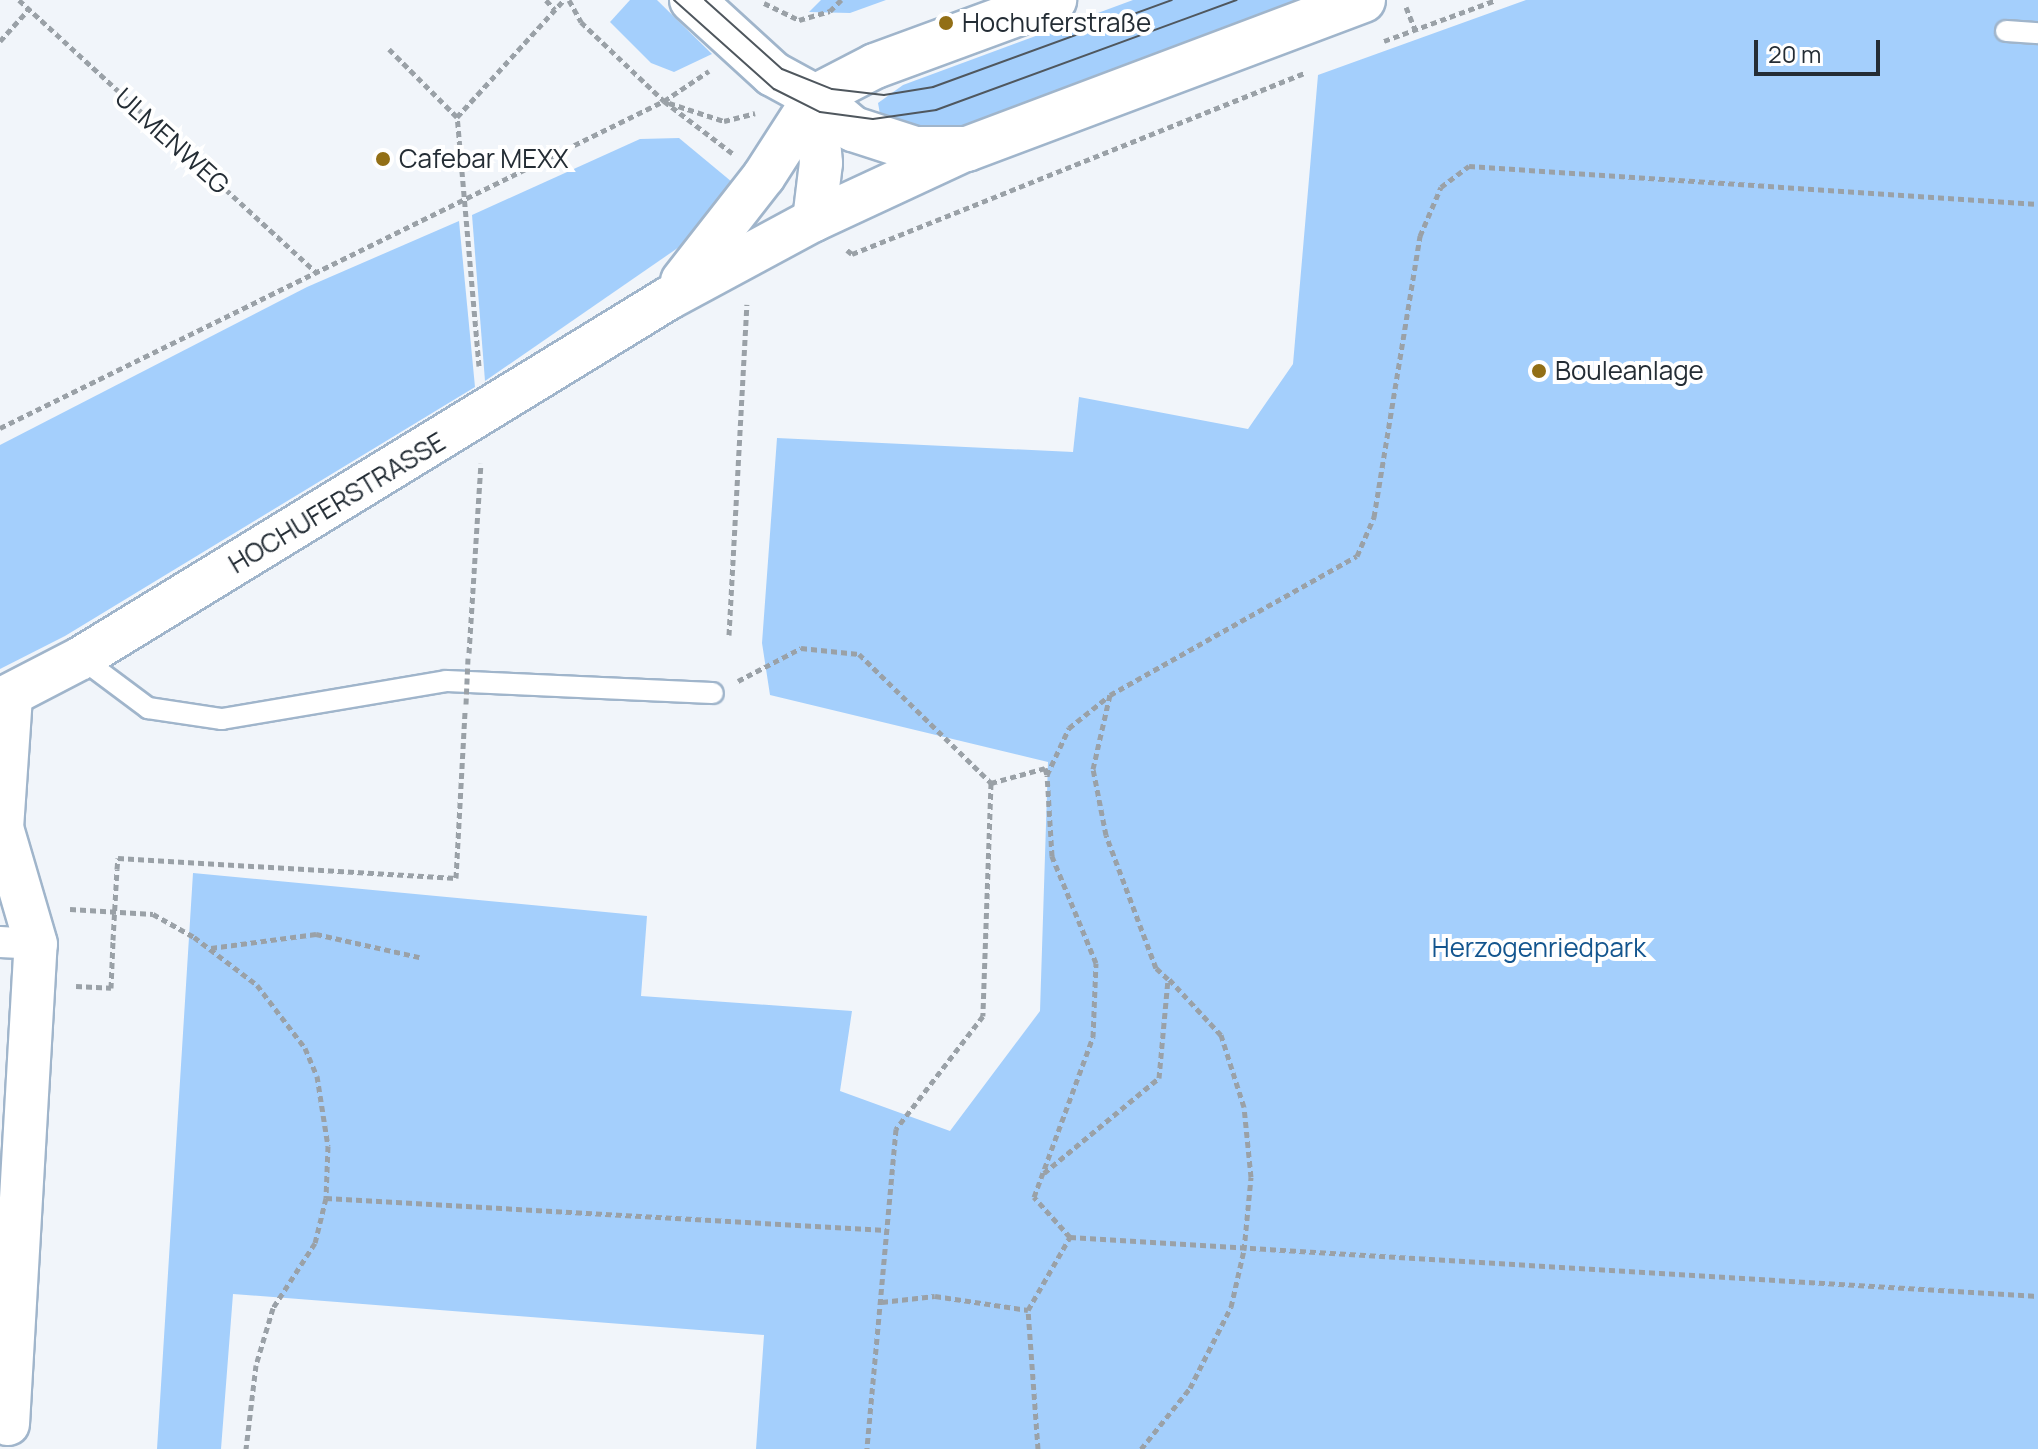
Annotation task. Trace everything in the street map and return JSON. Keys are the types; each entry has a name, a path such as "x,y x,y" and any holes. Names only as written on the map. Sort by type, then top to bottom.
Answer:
{"street":[{"path":"692,0 773,74 815,97 821,163 814,220"},
{"name":"HOCHUFERSTRASSE","path":"669,298 764,176 815,97 875,66 1054,0"},
{"name":"HOCHUFERSTRASSE","path":"5,698 81,658 669,298 814,220 967,149 1363,0"},
{"name":"HOCHUFERSTRASSE","path":"815,97 853,129 915,149 967,149"},
{"path":"5,698 2,828 20,931 8,1436"}],"lane":[{"path":"2006,31 2038,33"},
{"path":"81,658 148,708 222,719 446,681 713,693"}],"path":[{"name":"ULMENWEG","path":"19,0 316,272"},
{"path":"546,0 555,10"},
{"path":"457,117 566,0 581,22 664,101 724,121 815,97"},
{"path":"761,0 799,20 830,11 841,0"},
{"path":"1404,0 1415,29"},
{"path":"1372,46 1496,0"},
{"path":"0,41 29,9"},
{"path":"113,940 118,858 456,878 484,413 462,201 457,117 389,49"},
{"path":"944,215 1314,69"},
{"path":"0,428 664,101"},
{"path":"1047,775 1069,728 1110,695 1357,556 1374,517 1420,236 1441,187 1469,166 2038,204"},
{"path":"729,635 748,295"},
{"path":"713,693 801,648 859,654 991,783 983,1016 896,1129 867,1449"},
{"path":"1110,695 1093,769 1106,835 1156,968 1221,1035 1244,1107 1251,1177 1244,1250 1231,1307 1190,1388 1141,1449"},
{"path":"991,783 1045,768 1052,856 1096,963 1093,1037 1034,1197 1070,1237 2038,1296"},
{"path":"20,931 153,914 210,948 257,985 305,1048 325,1114 326,1198 315,1243 273,1308 256,1365 246,1449"},
{"path":"210,948 316,934 419,957"},
{"path":"1044,1173 1159,1078 1168,979"},
{"path":"326,1198 886,1230"},
{"path":"1038,1449 1028,1310 1070,1237"},
{"path":"882,1302 935,1296 1028,1310"}],"green space":[{"path":"630,0 657,0 712,54 674,72 651,63 610,22"},
{"path":"821,0 886,0 850,13 809,12"},
{"path":"1133,0 1316,0 962,130 930,134 882,125 878,103 903,85"},
{"name":"Herzogenriedpark","path":"1526,0 2038,0 2038,1449 756,1449 764,1335 233,1294 221,1449 157,1449 193,873 647,916 641,996 852,1011 840,1091 950,1131 1040,1011 1048,762 770,695 762,643 777,438 1073,452 1079,397 1248,429 1293,364 1318,75"},
{"path":"679,138 732,182 698,234 485,381 472,215 640,139"},
{"path":"459,221 475,387 65,636 0,669 0,445 307,287"}],"tram line":[{"path":"674,0 774,89 820,112 873,119 936,110 1237,0"},
{"path":"705,0 782,69 832,89 884,95 933,87 1172,0"}],"place":[{"name":"Hochuferstraße","path":"946,23"},
{"name":"Cafebar MEXX","path":"383,159"},
{"name":"Bouleanlage","path":"1539,371"}]}
